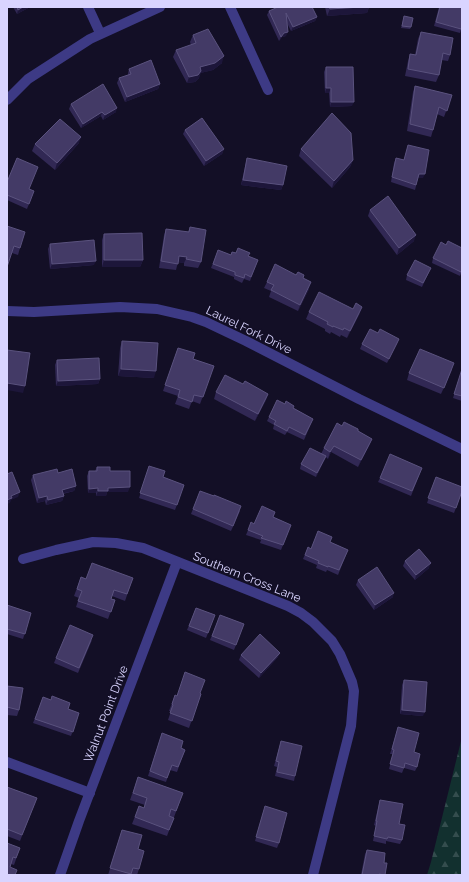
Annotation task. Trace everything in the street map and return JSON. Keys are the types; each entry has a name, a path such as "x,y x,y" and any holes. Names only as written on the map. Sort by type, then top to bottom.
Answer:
{"street":[{"path":"88,7 100,33"},
{"path":"7,100 28,79 83,43 100,33 160,7"},
{"path":"230,7 268,90"},
{"name":"Laurel Fork Drive","path":"7,311 34,312 120,307 157,309 192,317 246,341 359,399 462,449"},
{"name":"Southern Cross Lane","path":"23,559 94,542 116,543 143,548 288,606 301,613 324,632 340,654 352,682 354,691 351,726 313,875"},
{"name":"Walnut Point Drive","path":"60,875 177,562"},
{"path":"7,762 90,793"}],"green space":[{"path":"462,737 462,875 427,875 431,862"}],"building":[{"path":"278,7 312,7 317,17 293,27 286,13 288,32 284,33 281,37 269,11"},
{"path":"329,7 361,7 330,9"},
{"path":"440,7 462,7 461,29 436,22"},
{"path":"404,16 413,18 411,27 402,26"},
{"path":"208,29 224,56 215,63 200,67 201,71 198,75 189,77 176,50 196,43 193,35"},
{"path":"421,32 453,38 450,55 443,53 439,75 408,69 410,54 416,55"},
{"path":"151,60 160,84 127,97 119,78 131,74 129,69"},
{"path":"326,67 353,67 354,102 331,102 331,88 326,88"},
{"path":"103,84 117,108 105,115 102,112 83,124 71,104"},
{"path":"415,86 452,95 447,111 439,107 433,130 410,124"},
{"path":"332,113 351,133 353,160 334,181 301,149"},
{"path":"202,118 224,149 206,161 185,130"},
{"path":"60,119 81,137 57,163 35,144"},
{"path":"408,145 429,150 425,174 419,174 416,185 392,177 396,158 404,160"},
{"path":"17,158 38,167 29,189 34,191 29,204 7,195 7,182"},
{"path":"247,158 287,166 283,185 243,180"},
{"path":"388,196 416,235 399,248 370,210"},
{"path":"7,226 25,232 20,248 14,246 7,267"},
{"path":"190,227 206,230 201,262 179,256 178,264 161,261 166,229 189,232"},
{"path":"142,233 143,260 104,260 104,234"},
{"path":"94,240 96,261 52,264 50,244"},
{"path":"448,241 462,248 461,272 433,258 441,242 446,245"},
{"path":"238,248 250,253 248,256 258,260 251,277 245,274 244,278 235,275 235,272 213,264 218,250 231,255 232,252 236,253"},
{"path":"415,260 431,268 423,283 407,275"},
{"path":"275,264 296,275 298,272 304,275 303,278 311,282 300,305 271,290 274,285 267,282"},
{"path":"319,292 353,309 356,303 362,307 350,331 344,328 343,330 333,327 327,324 328,322 309,312"},
{"path":"370,329 378,333 380,329 399,339 389,359 362,344"},
{"path":"122,341 158,343 156,371 121,369"},
{"path":"178,348 195,353 193,359 214,366 203,397 194,395 192,402 178,397 180,390 165,385"},
{"path":"420,349 454,363 444,388 409,373"},
{"path":"7,350 30,353 25,386 7,383"},
{"path":"99,358 100,379 58,381 57,360"},
{"path":"462,369 462,396 454,394"},
{"path":"225,375 243,384 245,381 268,394 258,414 216,392"},
{"path":"277,400 285,404 286,401 294,406 293,408 313,419 305,435 289,427 287,431 274,424 276,421 269,417"},
{"path":"344,422 358,429 358,431 372,439 361,460 334,446 330,452 324,448 337,423 342,426"},
{"path":"310,448 326,456 317,473 301,464"},
{"path":"390,454 422,468 412,491 380,478"},
{"path":"149,466 165,471 163,477 184,485 177,505 140,493"},
{"path":"97,467 110,467 110,471 130,471 130,487 108,488 108,491 98,491 98,488 89,489 89,471 97,471"},
{"path":"57,469 58,473 72,469 76,486 62,490 64,496 48,500 47,496 39,498 33,475"},
{"path":"12,472 20,492 11,496 12,498 7,500 7,474"},
{"path":"436,477 462,487 456,508 428,498"},
{"path":"200,491 241,506 233,526 193,509"},
{"path":"262,506 275,512 273,517 291,525 283,545 261,538 263,536 248,530 251,522 254,524"},
{"path":"318,531 332,537 330,542 348,550 339,570 318,563 319,561 305,555 308,547 311,549"},
{"path":"419,549 431,563 416,575 405,561"},
{"path":"92,563 133,578 127,594 114,590 111,599 115,600 111,612 78,601 82,591 77,589 81,577 86,579"},
{"path":"377,567 394,593 375,605 358,580"},
{"path":"7,605 31,613 25,634 7,629"},
{"path":"196,608 215,615 208,633 189,626"},
{"path":"220,615 244,624 236,645 212,636"},
{"path":"70,625 93,635 79,668 56,658"},
{"path":"260,634 280,653 261,673 241,655"},
{"path":"185,672 205,680 192,721 170,713 175,695 177,696"},
{"path":"404,680 427,682 425,712 402,710"},
{"path":"7,686 23,688 19,710 7,707"},
{"path":"52,696 70,703 68,709 79,713 73,732 35,719 43,697 51,700"},
{"path":"398,727 419,733 414,752 420,754 417,767 405,763 404,768 390,764 394,750 392,749"},
{"path":"162,733 183,741 181,748 185,750 178,767 172,765 167,778 150,771"},
{"path":"281,741 302,746 295,776 277,772 279,762 276,761"},
{"path":"138,777 183,793 176,811 171,809 169,816 174,818 169,830 135,817 139,806 144,808 147,798 133,793"},
{"path":"7,787 37,798 22,835 7,829"},
{"path":"380,800 403,804 399,824 405,825 402,840 374,836"},
{"path":"265,806 287,813 279,843 256,837"},
{"path":"122,830 142,835 138,849 144,851 139,869 133,868 131,874 110,868"},
{"path":"7,843 20,848 16,858 13,857 10,867 17,870 15,875 7,875"},
{"path":"367,850 385,853 384,863 387,863 385,875 362,875"}]}
